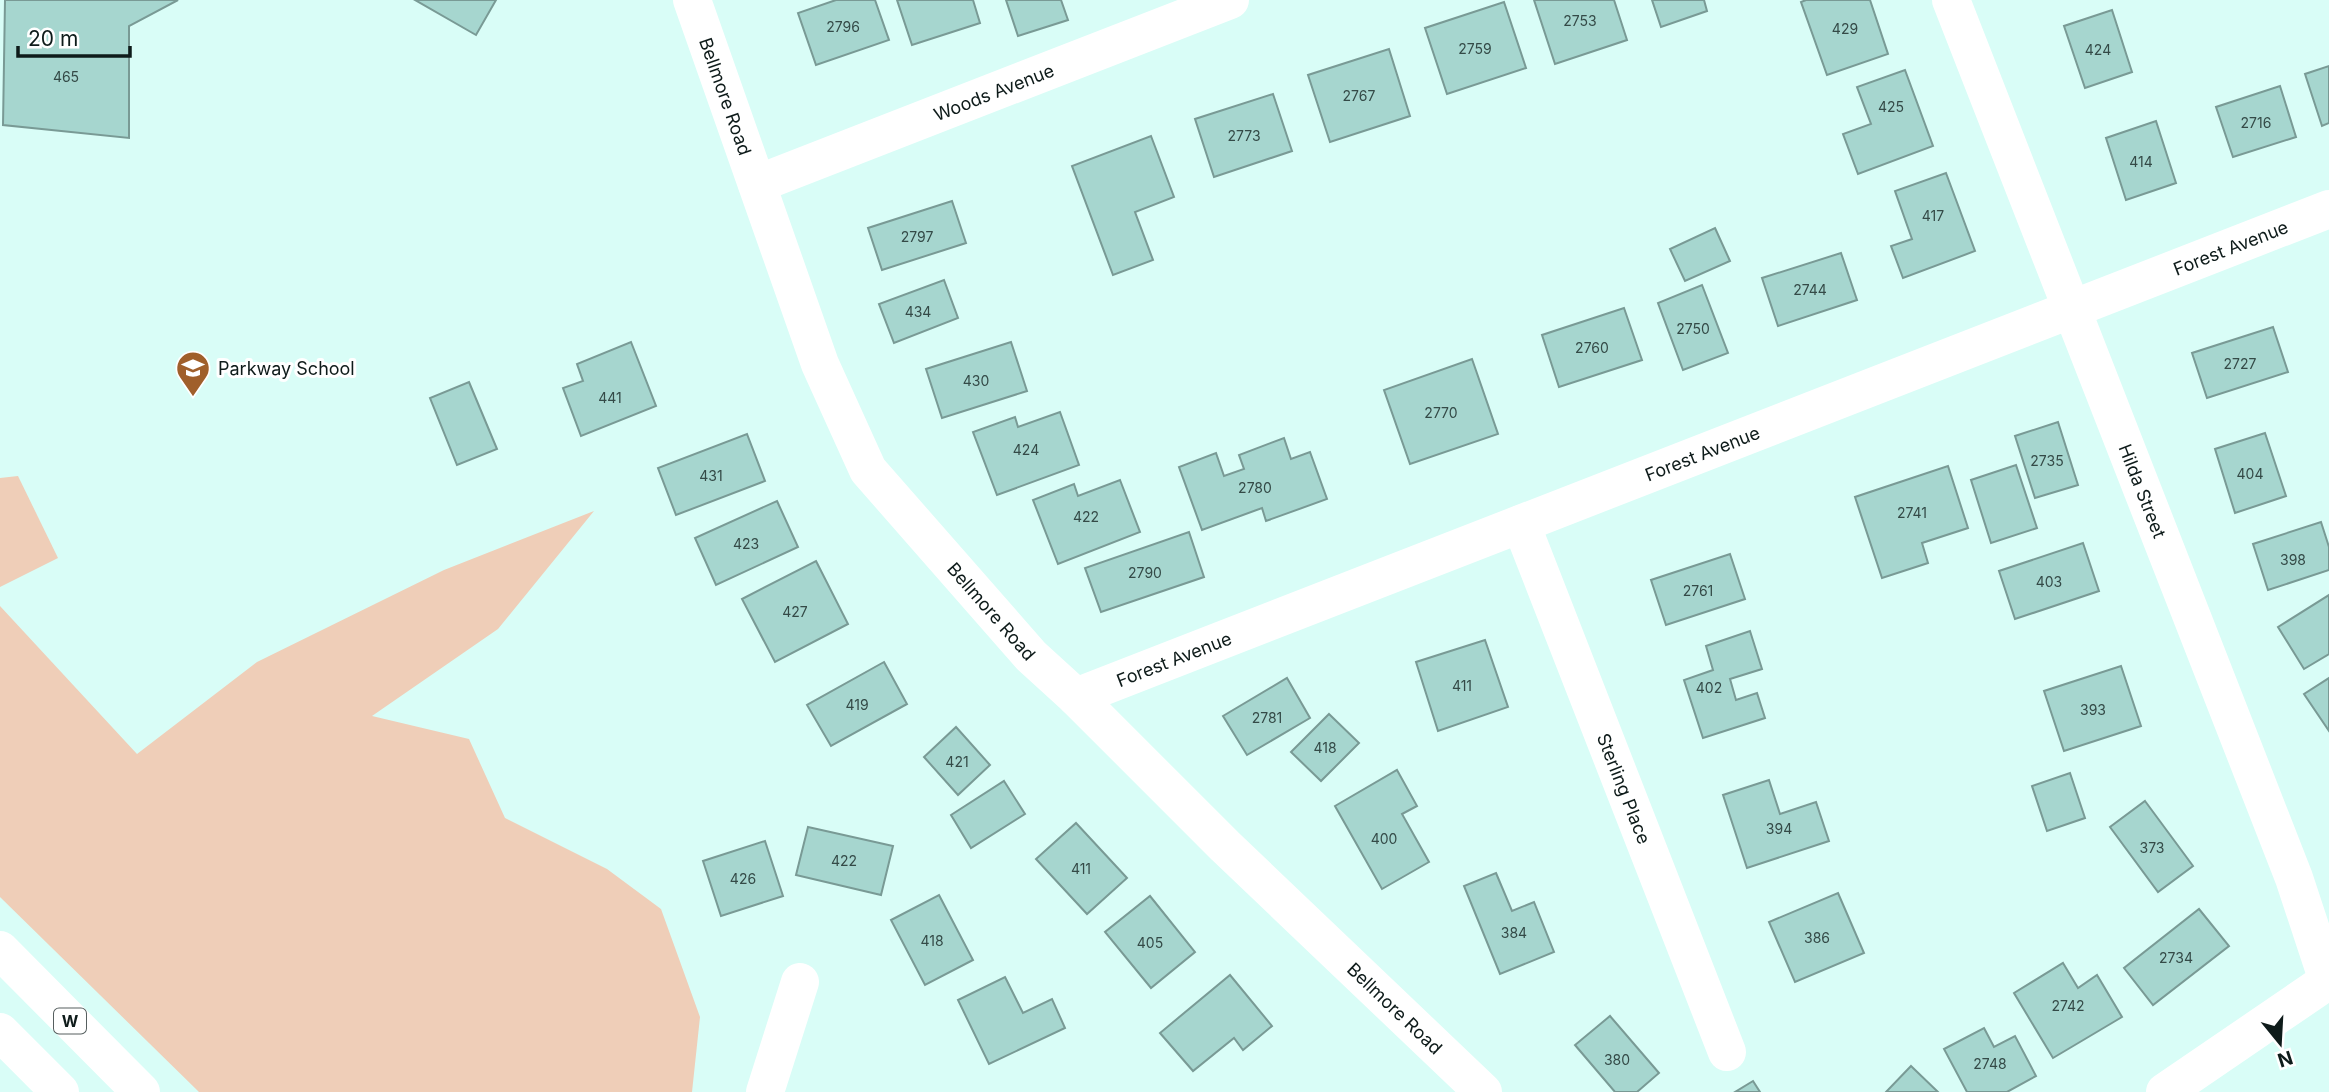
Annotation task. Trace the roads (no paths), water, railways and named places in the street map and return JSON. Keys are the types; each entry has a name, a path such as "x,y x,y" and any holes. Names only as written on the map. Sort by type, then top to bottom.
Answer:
{"main road":[{"name":"Bellmore Road","path":"692,0 820,364 868,470 1031,656 1483,1092"},
{"name":"Woods Avenue","path":"757,184 1230,0"},
{"name":"Hilda Street","path":"1951,0 2294,878 2328,982"},
{"name":"Forest Avenue","path":"1076,697 2329,209"},
{"name":"Sterling Place","path":"1521,524 1727,1052"},
{"name":"W","path":"0,950 141,1092"},
{"path":"765,1092 800,982"},
{"path":"2165,1092 2328,982"},
{"path":"0,1032 60,1092"}],"place":[{"name":"Parkway School","path":"193,398"}]}
